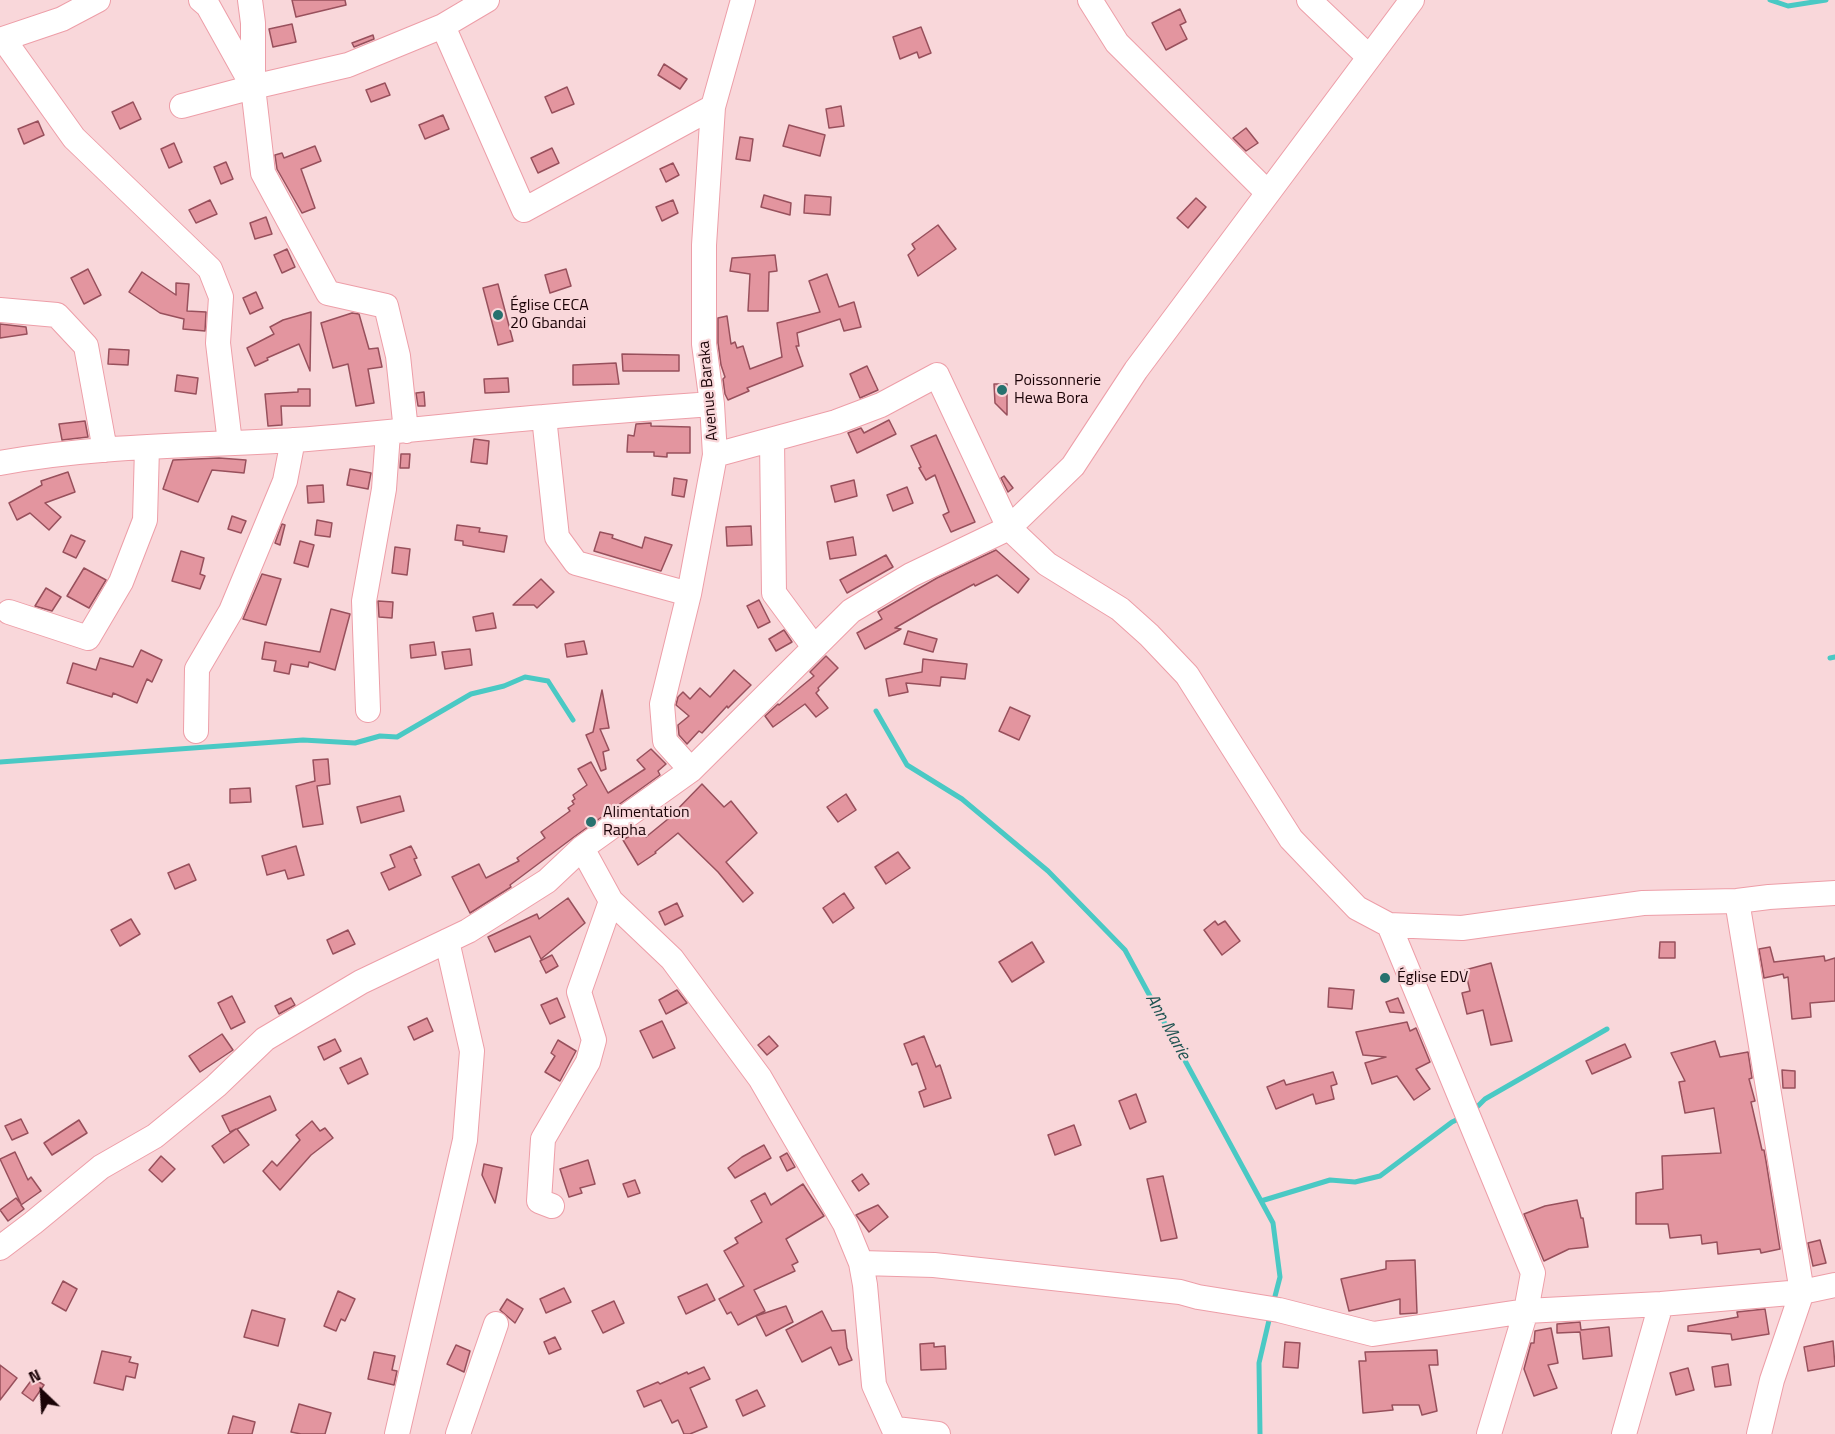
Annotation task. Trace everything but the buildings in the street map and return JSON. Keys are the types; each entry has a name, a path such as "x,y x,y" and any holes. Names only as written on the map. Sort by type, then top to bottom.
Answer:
{"street":[{"path":"98,0 62,19 2,40 74,138 210,269 221,297 218,344 231,443"},
{"path":"201,0 208,6 253,87"},
{"path":"250,0 253,23 253,87 263,173 328,293 386,306 398,356 397,432 384,489 364,601 368,710"},
{"path":"182,106 348,65 443,26 487,0"},
{"name":"Avenue Baraka","path":"692,770 665,741 662,704 689,594 715,455 712,404 704,344 704,245 713,107 743,0"},
{"path":"1090,0 1117,43 1268,193"},
{"path":"1309,0 1369,57"},
{"path":"0,1248 33,1224 101,1167 154,1136 216,1086 265,1039 361,982 468,931 546,881 582,848 692,770 851,611 911,575 1009,528 1073,466 1136,370 1412,0"},
{"path":"443,26 524,210 713,107"},
{"path":"0,310 57,315 86,346 105,450"},
{"path":"715,455 837,422 881,405 937,375 1009,528 1047,564 1120,609 1149,635 1187,675 1291,839 1357,908 1389,925 1462,928 1644,903 1737,901 1835,893"},
{"path":"0,463 46,454 293,440 712,404"},
{"path":"544,417 557,537 576,563 689,594"},
{"path":"196,731 197,669 231,611 285,482 293,440"},
{"path":"772,441 774,593 814,647"},
{"path":"9,612 87,638 121,582 145,520 147,447"},
{"path":"582,848 611,901 672,959 760,1078 845,1224 861,1263 866,1285 874,1385 896,1431 938,1434"},
{"path":"552,1206 539,1201 543,1139 588,1062 594,1040 579,992 611,901"},
{"path":"1737,901 1802,1292 1772,1380 1759,1434"},
{"path":"1389,925 1533,1274 1526,1311 1489,1434"},
{"path":"397,1434 465,1140 472,1051 447,940"},
{"path":"861,1263 934,1265 1180,1292 1279,1310 1373,1334 1526,1311 1661,1304 1802,1292 1835,1285"},
{"path":"1624,1434 1661,1304"},
{"path":"458,1434 496,1324"}],"waterway":[{"path":"1770,0 1788,6 1826,0"},
{"path":"1830,658 1835,657"},
{"path":"0,762 303,740 355,743 380,736 397,737 471,694 504,686 525,677 548,681 573,720"},
{"name":"Ann Marie","path":"876,711 907,765 962,799 1048,871 1125,950 1273,1223 1280,1277 1273,1304"},
{"path":"1473,1111 1485,1099 1607,1029"},
{"path":"1261,1201 1330,1180 1355,1182 1380,1176 1452,1122 1463,1117"},
{"name":"Ann Marie","path":"1260,1434 1259,1363 1270,1316"}],"place":[{"name":"Église CECA 20 Gbandai","path":"498,315"},
{"name":"Poissonnerie Hewa Bora","path":"1002,390"},
{"name":"Alimentation Rapha","path":"591,822"},
{"name":"Église EDV","path":"1385,978"}]}
